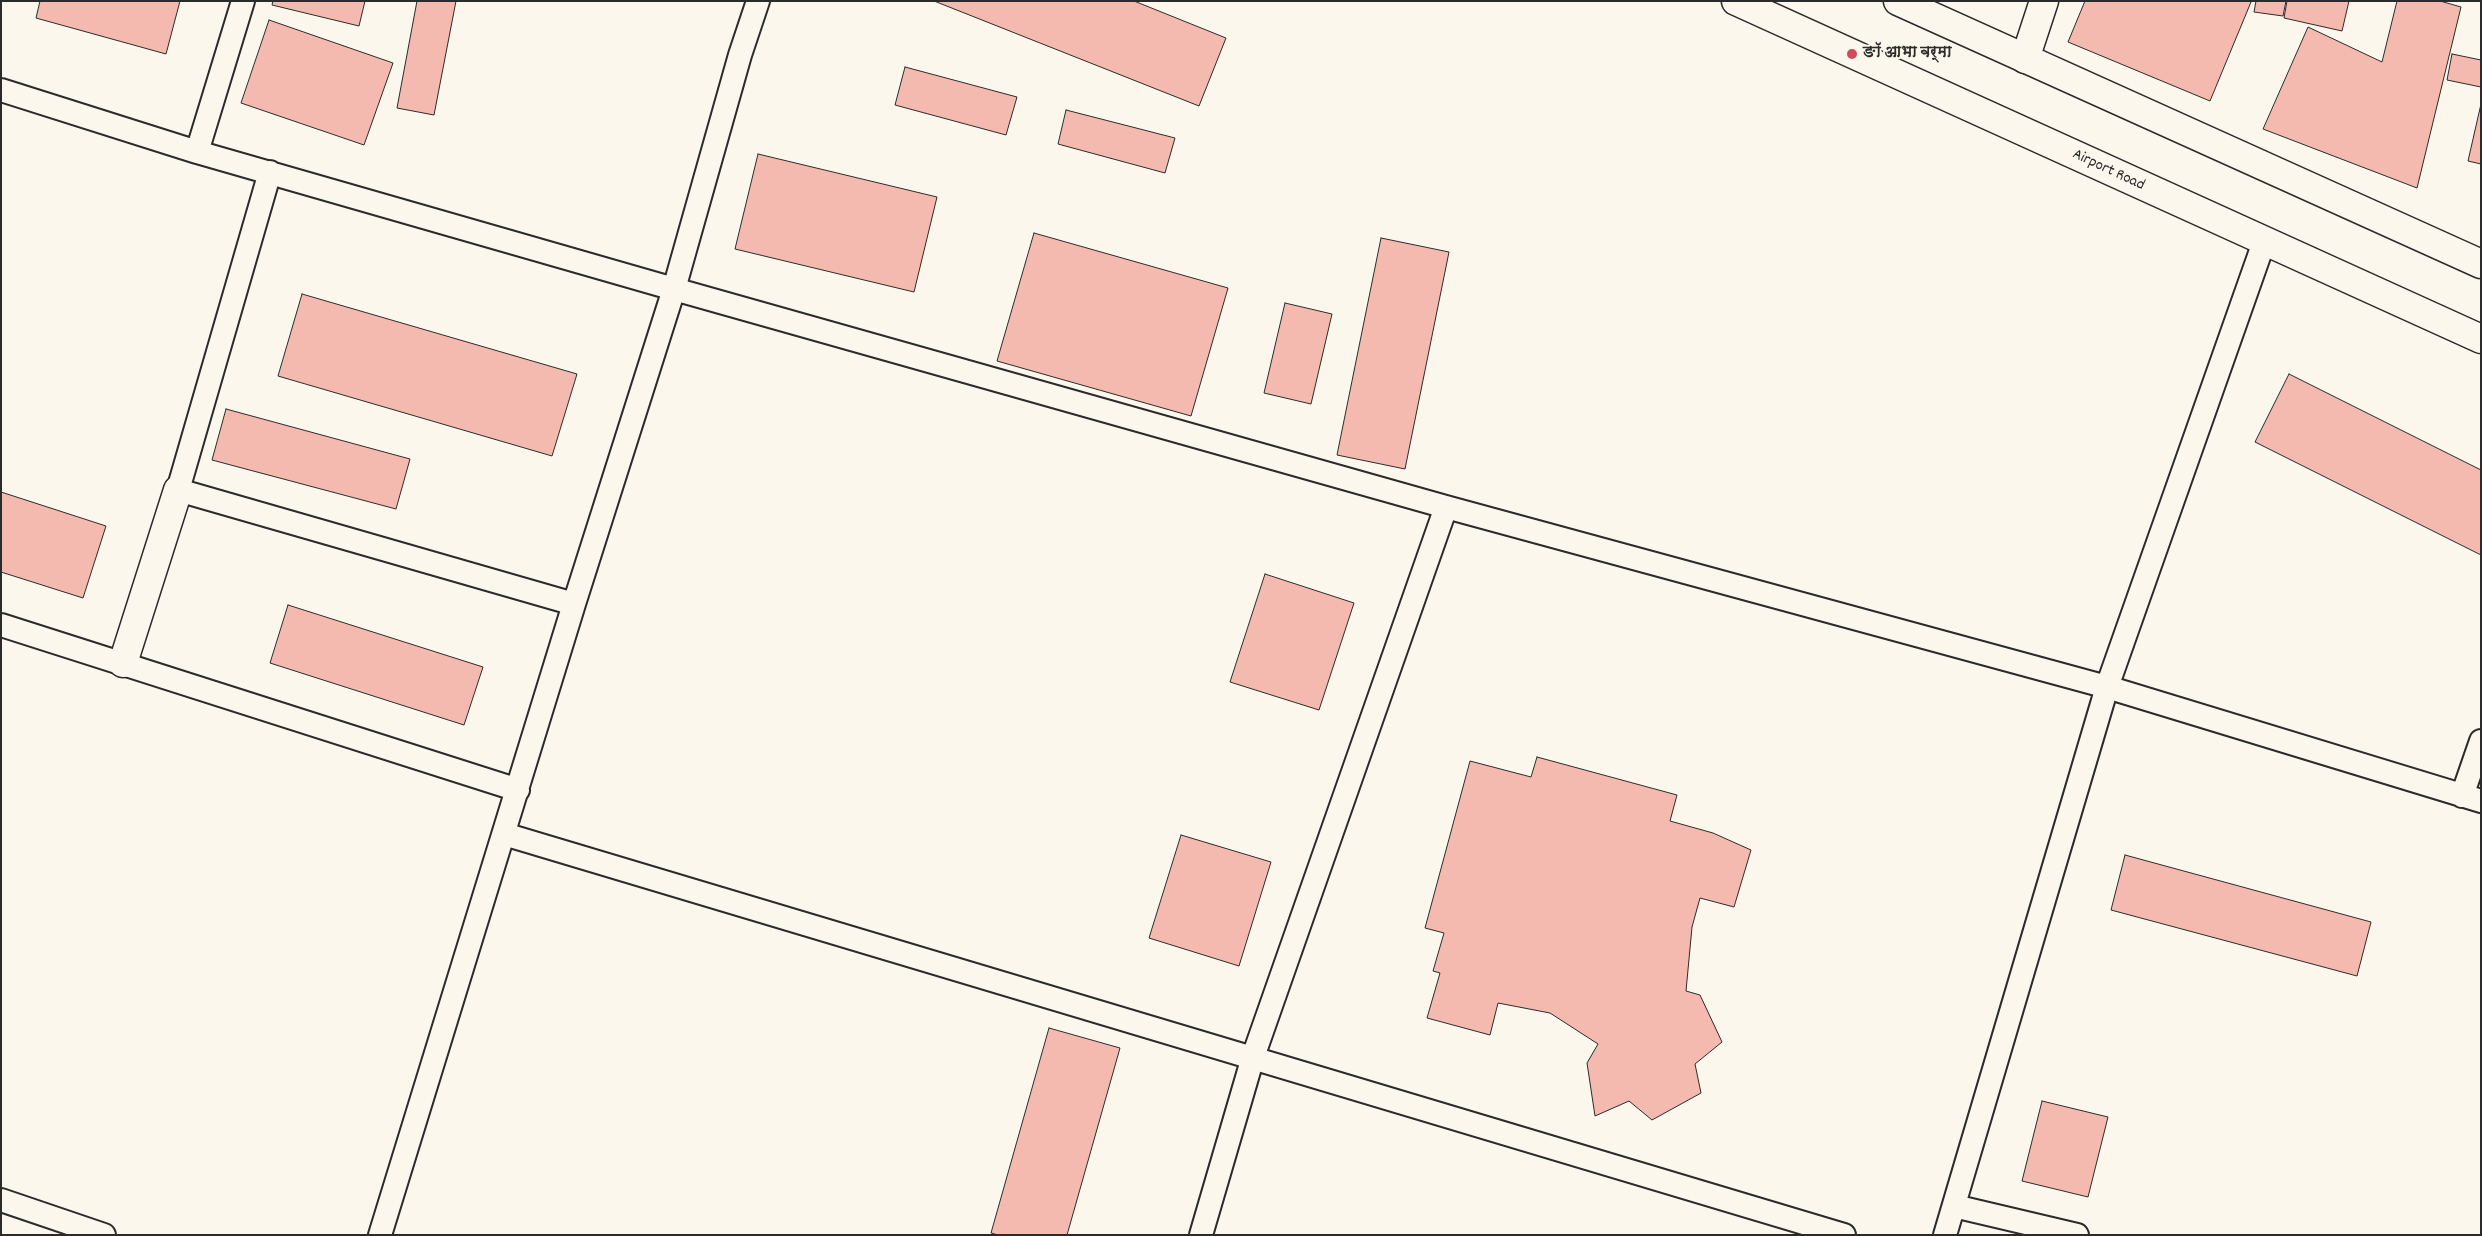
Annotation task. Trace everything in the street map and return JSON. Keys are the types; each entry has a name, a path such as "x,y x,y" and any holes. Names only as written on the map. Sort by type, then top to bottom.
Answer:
{"main road":[{"name":"Airport Road","path":"1736,1 2481,339"},
{"path":"1898,1 2481,264"},
{"path":"2025,59 2044,1"},
{"path":"123,663 178,490"}],"lane":[{"path":"197,152 243,1"},
{"path":"380,1235 574,604 674,289 740,55 758,1"},
{"path":"1,90 197,152 674,289 1446,507 2107,687 2471,798 2481,741"},
{"path":"270,172 178,490 574,604"},
{"path":"1945,1235 2107,687 2264,242"},
{"path":"1201,1235 1252,1058 1446,507"},
{"path":"1,625 518,790"},
{"path":"504,834 1844,1235"},
{"path":"1,1200 104,1235"},
{"path":"1954,1206 2077,1235"}],"building":[{"path":"40,1 180,1 166,54 36,18"},
{"path":"273,1 365,1 359,26 272,5"},
{"path":"417,1 456,1 434,115 397,108"},
{"path":"934,1 1134,1 1226,38 1199,106"},
{"path":"2085,1 2251,2 2210,101 2068,42"},
{"path":"2256,1 2286,1 2283,16 2254,12"},
{"path":"2287,1 2349,1 2342,31 2284,18"},
{"path":"2397,1 2440,1 2461,7 2417,188 2263,129 2308,27 2382,62"},
{"path":"269,20 393,63 364,145 241,103"},
{"path":"2452,54 2481,60 2481,87 2447,80"},
{"path":"905,67 1017,97 1006,135 895,105"},
{"path":"2481,104 2481,164 2468,161"},
{"path":"1066,110 1175,138 1165,173 1058,144"},
{"path":"758,154 937,197 914,292 735,249"},
{"path":"1034,233 1228,288 1191,416 997,361"},
{"path":"1381,238 1449,252 1405,469 1337,455"},
{"path":"302,294 577,374 552,456 278,376"},
{"path":"1285,303 1332,314 1311,404 1264,393"},
{"path":"2289,374 2481,470 2481,555 2255,442"},
{"path":"226,409 410,459 396,509 212,460"},
{"path":"1,492 106,526 83,598 1,572"},
{"path":"1265,574 1354,603 1319,710 1230,682"},
{"path":"288,605 483,667 464,725 270,663"},
{"path":"1537,757 1677,795 1670,821 1713,833 1751,850 1734,907 1700,898 1692,927 1686,991 1700,995 1722,1042 1695,1064 1701,1093 1652,1120 1629,1101 1595,1116 1587,1063 1598,1044 1550,1013 1498,1003 1490,1035 1427,1018 1440,973 1433,971 1444,933 1425,928 1470,761 1531,777"},
{"path":"1181,835 1271,862 1239,966 1149,938"},
{"path":"2125,855 2371,922 2357,976 2111,910"},
{"path":"1049,1028 1120,1048 1067,1235 998,1235 991,1233"},
{"path":"2042,1101 2108,1117 2088,1197 2022,1181"}],"place":[{"name":"ङॉ आभा वर्मा","path":"1852,54"}]}
